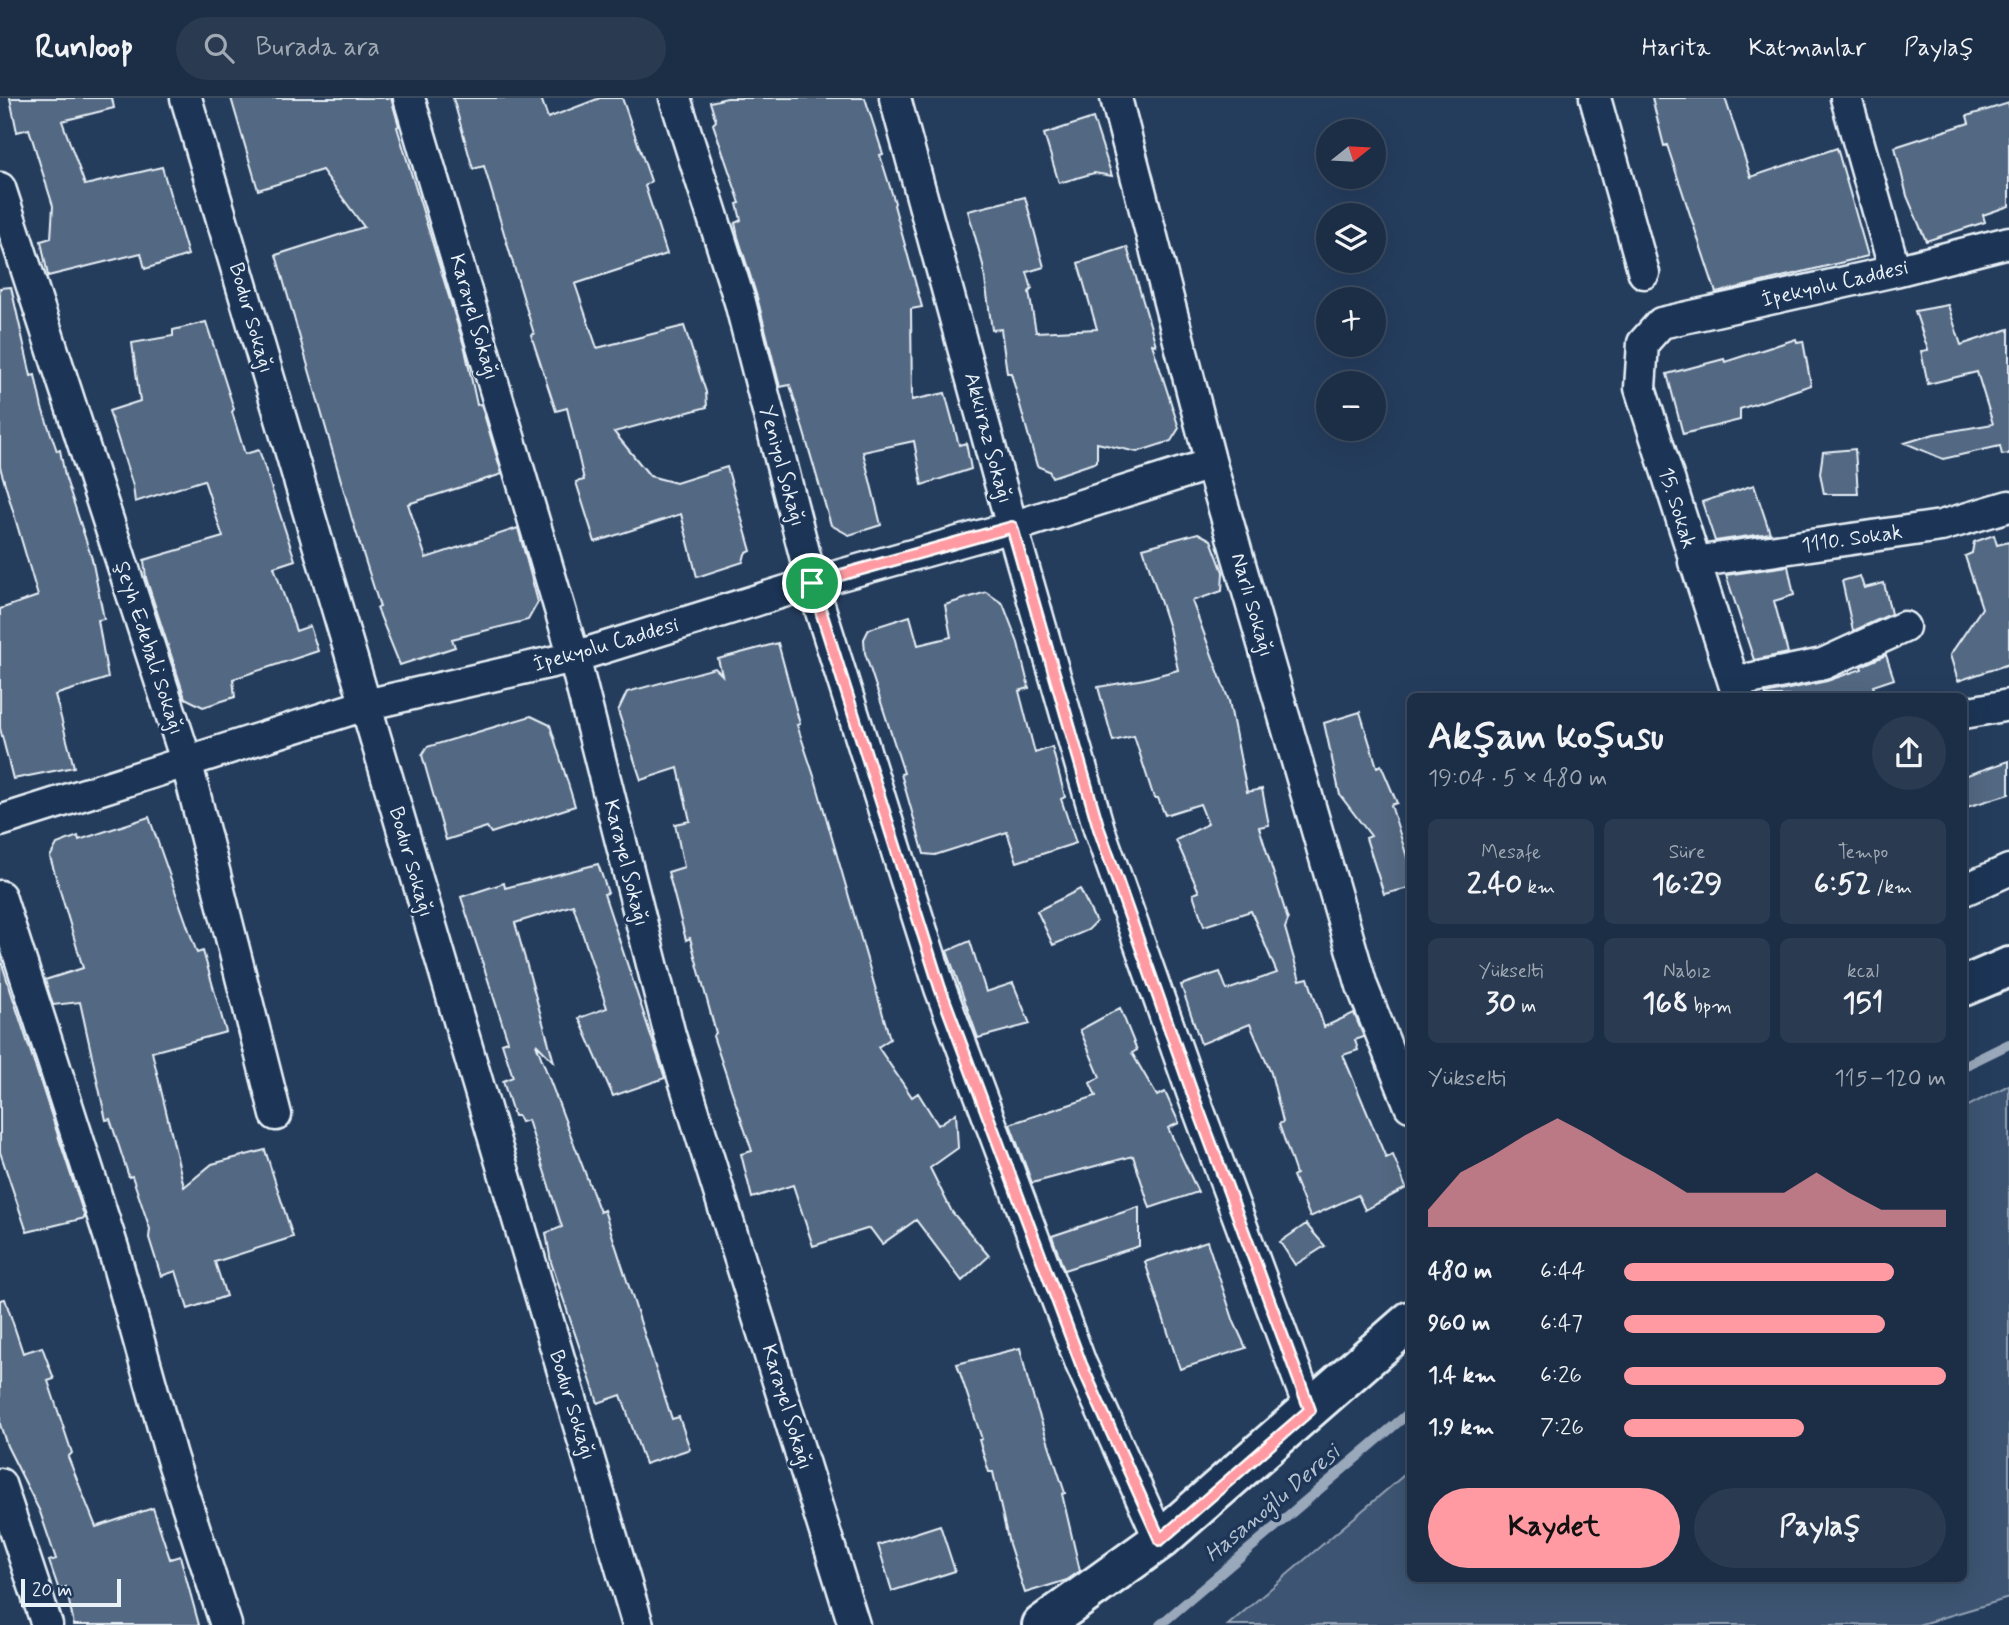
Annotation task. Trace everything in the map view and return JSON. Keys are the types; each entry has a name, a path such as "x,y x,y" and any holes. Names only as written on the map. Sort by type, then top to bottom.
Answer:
{"street":[{"name":"Bodur Sokağı","path":"186,98 638,1625"},
{"name":"Karayel Sokağı","path":"409,98 574,657 670,1035 854,1625"},
{"name":"Yeniyol Sokağı","path":"675,98 740,302 812,583 940,988 1081,1364 1160,1540"},
{"name":"Akkiraz Sokağı","path":"895,98 1012,527 1099,829 1193,1095 1310,1410"},
{"name":"Narlı Sokağı","path":"1116,98 1211,464 1362,986 1407,1098"},
{"path":"1595,98 1644,273"},
{"path":"1846,98 1895,271"},
{"name":"Şeyh Edebali Sokağı","path":"0,188 186,760 276,1115"},
{"name":"İpekyolu Caddesi","path":"1661,323 1895,271 2009,242"},
{"name":"15. Sokak","path":"1661,323 1643,343 1640,388 1736,689"},
{"name":"İpekyolu Caddesi","path":"0,821 365,705 574,657 812,583 1012,527 1211,464"},
{"name":"1110. Sokak","path":"1694,562 1941,526 2009,506"},
{"path":"1736,689 1824,664 1904,627"},
{"path":"1967,712 2009,705"},
{"path":"1967,889 2009,870"},
{"path":"0,896 113,1248 172,1456 226,1625"},
{"path":"1967,985 2009,967"},
{"path":"1042,1625 1160,1540 1407,1324"},
{"path":"0,1484 47,1625"}],"shaded area":[{"path":"2009,1085 2009,1598 1918,1625 1228,1625 1407,1473 1407,1582 1967,1582 1967,1106"}],"building":[{"path":"10,98 112,98 114,108 62,121 85,185 162,167 188,255 145,269 141,253 48,276 41,241 51,238 53,206 29,129 17,132"},
{"path":"231,98 391,98 399,126 397,127 465,349 477,405 481,404 502,474 408,504 426,558 518,528 538,602 528,620 452,639 455,647 400,665 377,608 380,607 276,255 364,227 322,170 258,190"},
{"path":"453,98 541,98 548,118 600,98 622,98 651,181 645,186 667,254 575,284 597,348 684,326 706,392 707,407 614,432 650,476 676,483 727,467 751,551 745,554 743,562 697,577 681,514 595,542 576,482 584,480 567,408 556,411 531,335 534,334 484,166 473,169"},
{"path":"727,98 865,98 883,154 880,155 922,307 911,309 912,400 945,393 959,445 966,443 971,469 922,485 914,441 863,452 881,525 849,535 831,525 790,385 780,387 757,297 738,237 735,223 741,220 737,204 740,203 713,124 716,121 710,102"},
{"path":"1652,98 1725,98 1751,177 1837,148 1868,256 1716,293 1667,145 1664,146"},
{"path":"2009,103 2009,206 1983,215 1985,222 1926,241 1907,196 1895,147 1969,123 1967,116"},
{"path":"1093,118 1112,176 1094,173 1059,183 1044,134"},
{"path":"1025,197 1044,267 1027,272 1032,289 1029,292 1036,332 1097,329 1078,263 1127,247 1156,345 1152,344 1179,428 1171,441 1137,452 1097,443 1097,462 1052,477 1049,471 1037,466 1011,373 1007,373 1001,329 992,330 983,265 968,211"},
{"path":"11,287 31,376 35,375 42,408 57,451 60,450 65,476 92,559 104,619 98,620 108,678 55,695 74,767 13,779 0,728 0,609 38,596 0,467 0,288"},
{"path":"1948,305 1961,345 2009,329 2009,454 2002,455 2000,446 1943,459 1905,443 1934,434 1993,424 1977,372 1928,384 1921,351 1928,350 1915,311"},
{"path":"206,322 234,409 232,412 245,454 259,450 295,560 274,567 296,631 310,626 318,651 233,679 235,697 203,707 185,698 146,578 144,560 223,537 204,480 135,502 133,486 109,411 140,401 132,343 173,336 173,330"},
{"path":"1796,339 1797,342 1803,341 1811,385 1740,409 1740,420 1683,434 1667,374 1724,359 1725,362"},
{"path":"1855,449 1858,494 1824,494 1820,473 1823,452"},
{"path":"1754,485 1770,533 1715,541 1702,502"},
{"path":"1198,533 1211,540 1223,572 1222,591 1192,601 1229,701 1247,792 1262,789 1269,825 1259,827 1288,920 1285,928 1300,980 1308,978 1324,1027 1354,1013 1364,1037 1355,1040 1358,1050 1343,1055 1386,1158 1393,1155 1406,1188 1365,1210 1358,1195 1310,1217 1293,1176 1296,1174 1279,1124 1283,1122 1271,1073 1250,1024 1201,1044 1181,985 1220,972 1227,990 1277,973 1251,911 1204,926 1193,894 1199,892 1176,840 1208,824 1200,804 1165,815 1158,798 1154,798 1134,736 1113,741 1098,687 1178,670 1169,628 1143,548"},
{"path":"1994,535 1997,545 2009,542 2009,664 1958,681 1950,655 1982,608 1965,556 1972,553 1974,542"},
{"path":"1788,566 1794,595 1774,601 1788,653 1754,660 1726,575"},
{"path":"1860,576 1864,588 1884,583 1891,614 1853,631 1842,581"},
{"path":"986,592 1003,604 1018,643 1029,688 1019,691 1035,753 1052,747 1065,797 1061,799 1076,843 1017,862 1007,832 935,855 924,854 901,774 904,773 865,653 864,639 869,629 910,616 918,645 951,637 945,605"},
{"path":"778,643 800,724 797,725 890,1039 878,1047 912,1097 918,1093 938,1125 956,1113 958,1148 930,1168 952,1212 989,1256 962,1281 916,1220 882,1244 870,1228 813,1246 793,1185 752,1198 741,1154 752,1151 713,1036 716,1033 690,938 686,940 668,872 684,867 675,824 690,821 678,768 641,780 618,711 627,692 715,668 722,675 718,659"},
{"path":"1886,655 1894,679 1873,686 1876,693 1770,693 1827,681 1862,669 1861,666"},
{"path":"1360,712 1377,767 1381,765 1397,803 1391,805 1407,857 1407,888 1384,894 1366,838 1371,836 1340,795 1324,723"},
{"path":"531,716 550,725 575,806 491,833 487,827 446,840 422,755 427,747"},
{"path":"2009,761 2009,794 1967,807 1967,775"},
{"path":"149,817 197,953 203,951 226,1032 152,1052 184,1187 212,1164 265,1150 293,1237 215,1262 226,1296 188,1309 176,1271 161,1276 149,1238 150,1229 132,1176 129,1177 110,1119 106,1120 80,1002 53,1005 45,980 83,968 50,857 57,844 78,836 79,840"},
{"path":"598,864 608,893 604,894 665,1078 613,1096 579,1018 607,1008 573,905 515,923 554,1062 536,1044 600,1212 604,1210 672,1419 679,1417 690,1449 645,1464 621,1395 598,1403 551,1262 546,1233 562,1227 528,1120 521,1122 518,1116 514,1116 503,1081 513,1077 502,1043 508,1041 461,897 504,883 505,888"},
{"path":"1080,889 1096,922 1088,930 1053,945 1037,911"},
{"path":"970,941 986,992 1013,983 1030,1024 978,1038 947,951"},
{"path":"0,958 85,1218 27,1232 0,1152"},
{"path":"1120,1008 1137,1050 1132,1053 1157,1096 1165,1092 1179,1123 1168,1128 1198,1192 1150,1208 1133,1156 1032,1183 1010,1124 1096,1096 1090,1083 1100,1077 1080,1030"},
{"path":"1139,1207 1139,1246 1064,1270 1052,1236"},
{"path":"1306,1224 1325,1246 1295,1265 1280,1242"},
{"path":"1207,1241 1234,1322 1246,1348 1180,1369 1145,1262"},
{"path":"5,1299 23,1353 42,1347 54,1379 48,1381 72,1453 68,1457 96,1527 153,1508 170,1559 180,1556 199,1625 74,1625 66,1587 59,1590 49,1561 56,1559 40,1512 7,1446 0,1424 0,1300"},
{"path":"1020,1348 1028,1381 1065,1493 1062,1494 1080,1571 1067,1580 1025,1593 1009,1544 993,1472 989,1472 979,1440 982,1439 957,1364"},
{"path":"940,1525 955,1571 892,1591 878,1545"}],"waterway":[{"name":"Hasanoğlu Deresi","path":"1967,1065 2009,1044"},
{"name":"Hasanoğlu Deresi","path":"1160,1625 1407,1415"}],"route":[{"path":"1012,527 1099,829 1193,1095 1310,1410 1160,1540 1081,1364 940,988 812,583 1012,527"}]}
